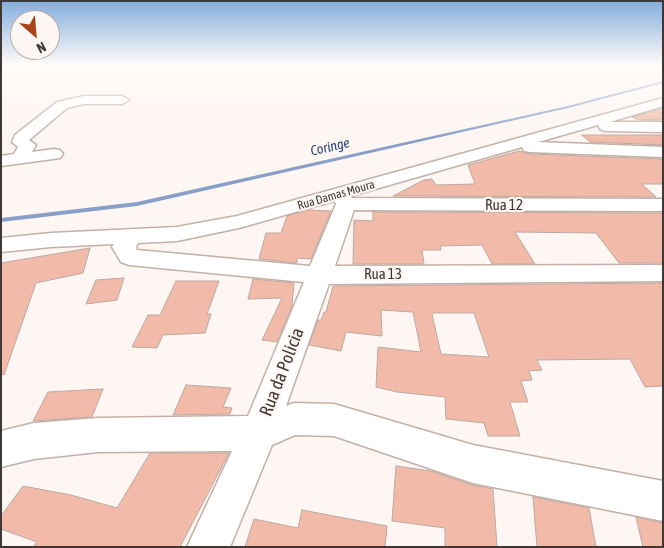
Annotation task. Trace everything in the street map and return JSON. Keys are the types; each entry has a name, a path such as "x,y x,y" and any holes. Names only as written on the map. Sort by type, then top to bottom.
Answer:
{"street":[{"path":"20,158 28,145 20,142 21,138 62,106 96,99 122,107"},
{"name":"Rua Damas Moura","path":"1,245 52,240 177,234 230,224 343,199 510,146 663,102"},
{"path":"580,126 663,127"},
{"path":"510,146 663,152"},
{"path":"640,152 663,171"},
{"path":"1,161 54,154"},
{"name":"Rua 12","path":"343,199 663,205"},
{"name":"Rua da Policia","path":"208,547 259,433 319,275 343,199"},
{"name":"Rua 13","path":"130,236 124,247 129,257 319,275 663,274"},
{"path":"1,449 34,441 98,435 259,433 294,419 334,420 473,464 663,501"}],"building":[{"path":"663,108 663,120 639,120 632,117"},
{"path":"582,135 663,135 663,145 590,142"},
{"path":"519,151 530,154 663,159 663,184 642,184 656,197 393,196 424,180 432,179 436,185 475,184 468,165"},
{"path":"308,210 331,211 311,259 297,258 297,263 259,259 266,233 281,233 287,216"},
{"path":"373,212 663,213 663,263 619,263 596,233 515,232 535,264 492,264 482,245 440,246 441,250 422,250 424,264 353,264 354,220 373,221"},
{"path":"90,248 83,273 36,283 4,375 1,374 1,263"},
{"path":"124,278 117,300 86,304 96,280"},
{"path":"253,279 294,283 292,306 277,342 262,340 282,298 248,299"},
{"path":"176,281 219,281 207,314 211,314 205,333 163,335 157,348 132,347 148,315 160,315"},
{"path":"663,283 663,386 645,387 630,359 537,360 542,370 529,371 532,380 521,381 528,402 510,402 520,436 488,436 484,423 446,419 445,397 397,392 376,387 378,347 421,352 413,312 381,310 382,336 346,332 341,351 309,345 318,320 321,320 324,312 326,312 333,286","holes":["474,313 489,357 441,354 432,314"]},
{"path":"186,385 231,388 223,407 232,408 230,414 173,415"},
{"path":"103,389 92,417 33,421 48,392"},
{"path":"150,453 229,453 180,547 33,547 37,542 1,529 1,516 23,486 71,495 117,508"},
{"path":"396,466 431,471 472,485 493,489 497,547 445,547 445,528 392,521"},
{"path":"533,497 589,508 596,547 537,547"},
{"path":"302,510 387,526 385,547 245,547 254,519 298,528"},
{"path":"636,517 663,523 663,547 643,547"}],"waterway":[{"name":"Coringe","path":"1,220 137,204 568,107 634,90"}]}
